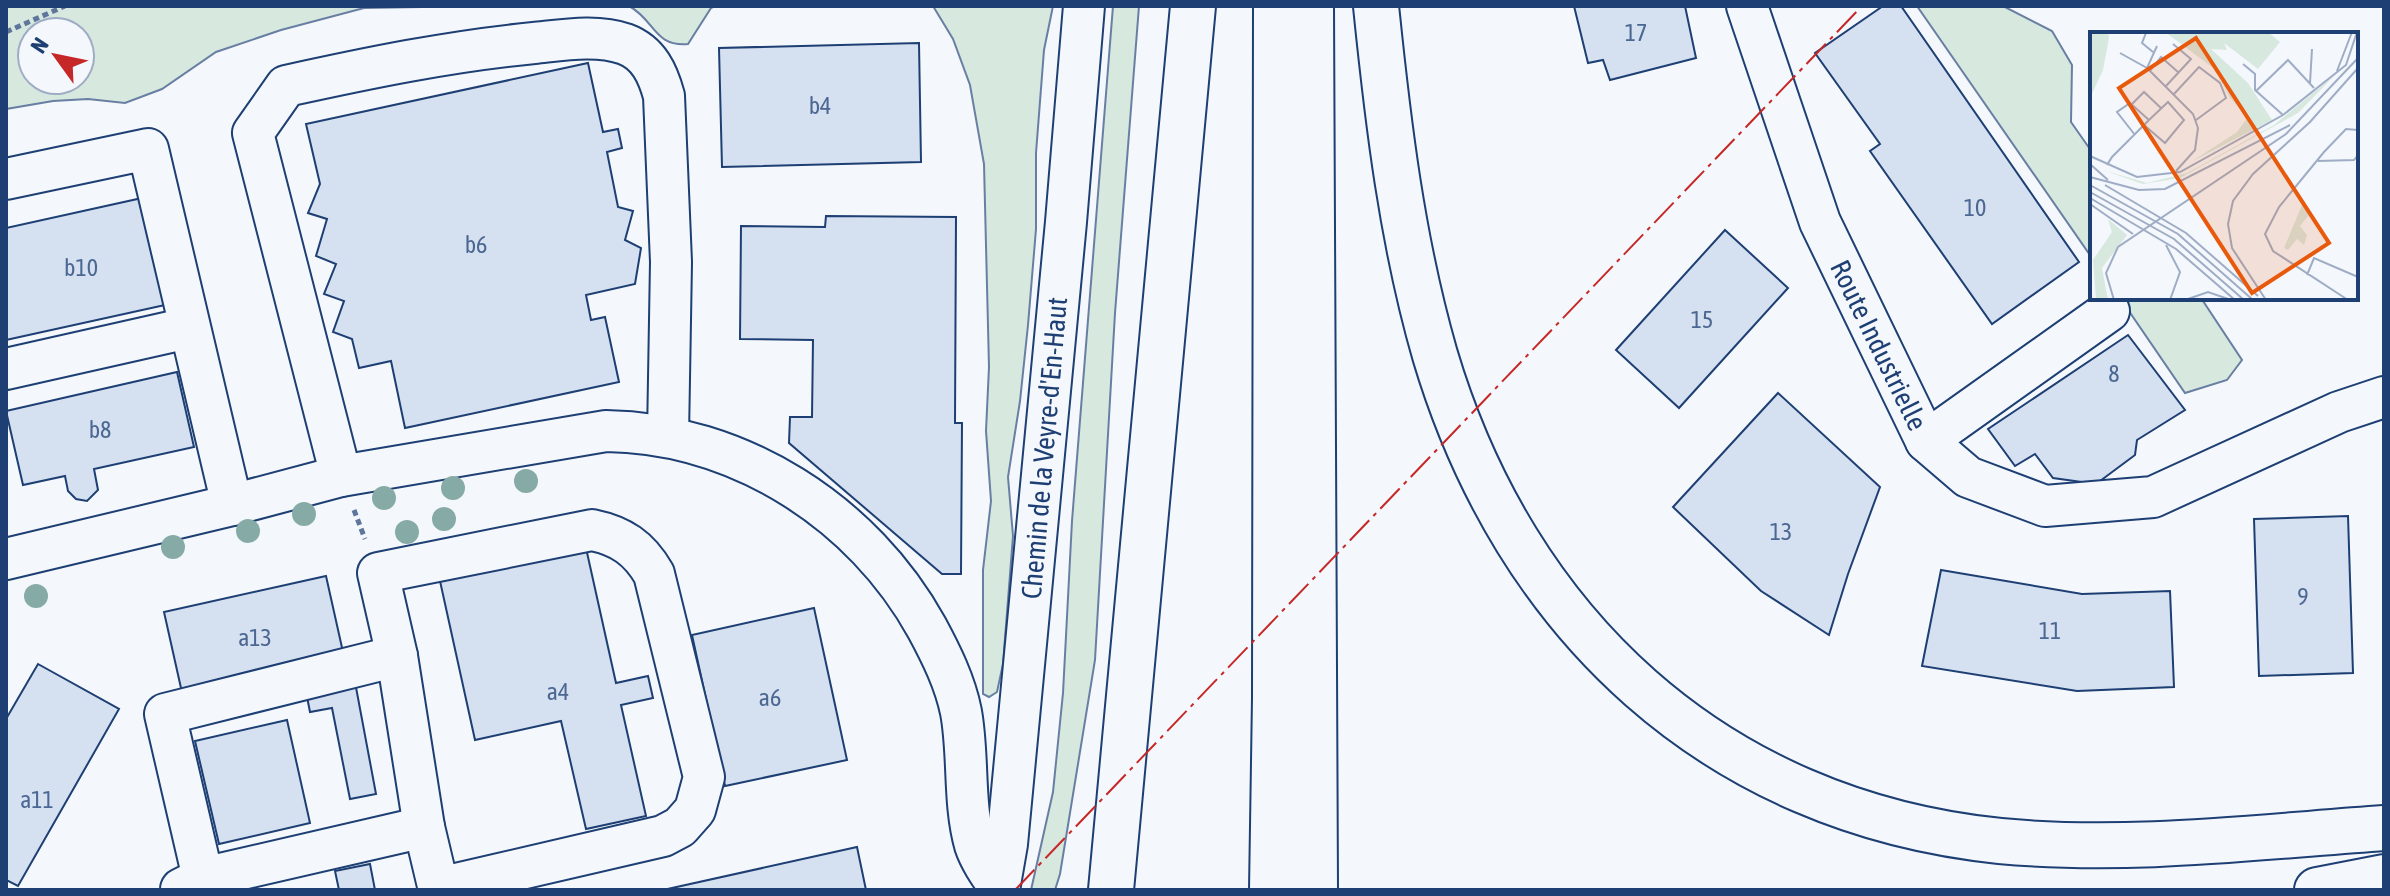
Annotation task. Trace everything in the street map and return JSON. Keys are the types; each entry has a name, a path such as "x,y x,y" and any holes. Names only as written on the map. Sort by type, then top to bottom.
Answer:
{"highway":[{"path":"1111,890 1193,6"},
{"path":"1272,890 1276,6"},
{"path":"1311,6 1315,890"},
{"path":"1376,6 1390,127 1412,260 1435,355 1466,442 1509,530 1560,605 1622,674 1659,705 1734,756 1778,779 1864,813 1953,834 2020,842 2098,846 2384,828"},
{"path":"2317,890 2384,877"}],"street":[{"name":"Chemin de la Veyre-d'En-Haut","path":"999,888 1007,844 1084,6"},
{"name":"Route Industrielle","path":"1747,6 1820,222 1926,441 1968,477 2045,506 2153,497 2339,412 2384,397"},
{"path":"341,476 253,133 286,86 411,60 499,46 580,39 626,44 643,55 658,74 664,96 671,262 668,436"},
{"path":"6,179 148,149 232,505"},
{"path":"1926,441 2109,311"},
{"path":"6,369 188,328"},
{"path":"14,546 232,505 341,476 606,431 668,436 747,463 787,483 849,528 876,554 914,606 951,679 961,711 976,846 999,888"},
{"path":"592,530 612,534 644,556 654,574 704,777 695,810 680,827 663,836 439,889 424,827 397,656 378,573 592,530"},
{"path":"397,656 165,714 192,884 424,827"}],"path":[{"path":"6,32 65,6"},
{"path":"341,476 378,573"}],"shaded area":[{"path":"6,6 481,6 364,8 281,30 216,52 162,89 125,103 88,99 6,109"},
{"path":"629,6 715,6 688,44 677,44 661,37"},
{"path":"933,6 1053,6 1044,50 1036,153 1036,229 1028,325 1008,477 1013,536 1003,664 997,692 989,697 983,694 983,570 991,501 986,431 989,367 984,164 970,85 953,39"},
{"path":"1113,6 1139,6 1115,313 1095,660 1060,874 1055,890 1031,890 1053,792 1063,693 1072,521"},
{"path":"1917,6 2003,6 2052,31 2072,65 2071,122 2090,149 2090,255"},
{"path":"2121,300 2202,300 2242,360 2227,380 2185,393"}],"building":[{"path":"1574,6 1685,6 1696,58 1610,80 1603,60 1588,63"},
{"path":"1883,6 1901,6 2079,262 1992,324 1870,151 1880,144 1815,53"},
{"path":"919,43 921,162 722,167 719,48"},
{"path":"588,63 603,132 618,129 622,148 607,152 618,207 633,211 625,240 641,248 635,284 586,295 591,320 605,317 619,382 405,428 391,361 359,368 352,339 333,332 344,301 324,294 336,264 316,256 327,219 308,213 320,184 306,124"},
{"path":"142,198 165,305 6,340 6,228"},
{"path":"826,216 956,217 955,423 962,423 961,574 942,574 789,443 790,417 812,417 813,340 740,339 741,226 825,227"},
{"path":"1725,230 1788,288 1679,408 1616,350"},
{"path":"2128,335 2185,410 2137,440 2135,455 2096,484 2053,478 2035,454 2015,466 1988,429"},
{"path":"177,372 194,447 94,469 98,490 87,501 76,499 68,491 65,476 23,485 6,411"},
{"path":"1778,393 1880,487 1829,635 1761,591 1673,507"},
{"path":"2348,516 2353,673 2259,676 2254,519"},
{"path":"586,548 616,683 648,676 653,698 621,705 646,816 586,829 561,721 475,740 440,581"},
{"path":"1941,570 2082,594 2170,591 2174,687 2077,691 1922,666"},
{"path":"326,576 345,661 183,697 164,612"},
{"path":"814,608 847,760 725,786 692,635"},
{"path":"38,664 119,709 18,886 6,880 6,719"},
{"path":"355,682 376,794 350,799 332,708 310,712 306,692"},
{"path":"287,720 310,823 219,844 195,741"},
{"path":"857,847 866,890 663,890"},
{"path":"370,864 375,890 339,890 335,871"}],"power":[{"path":"1015,890 1862,6"}]}
